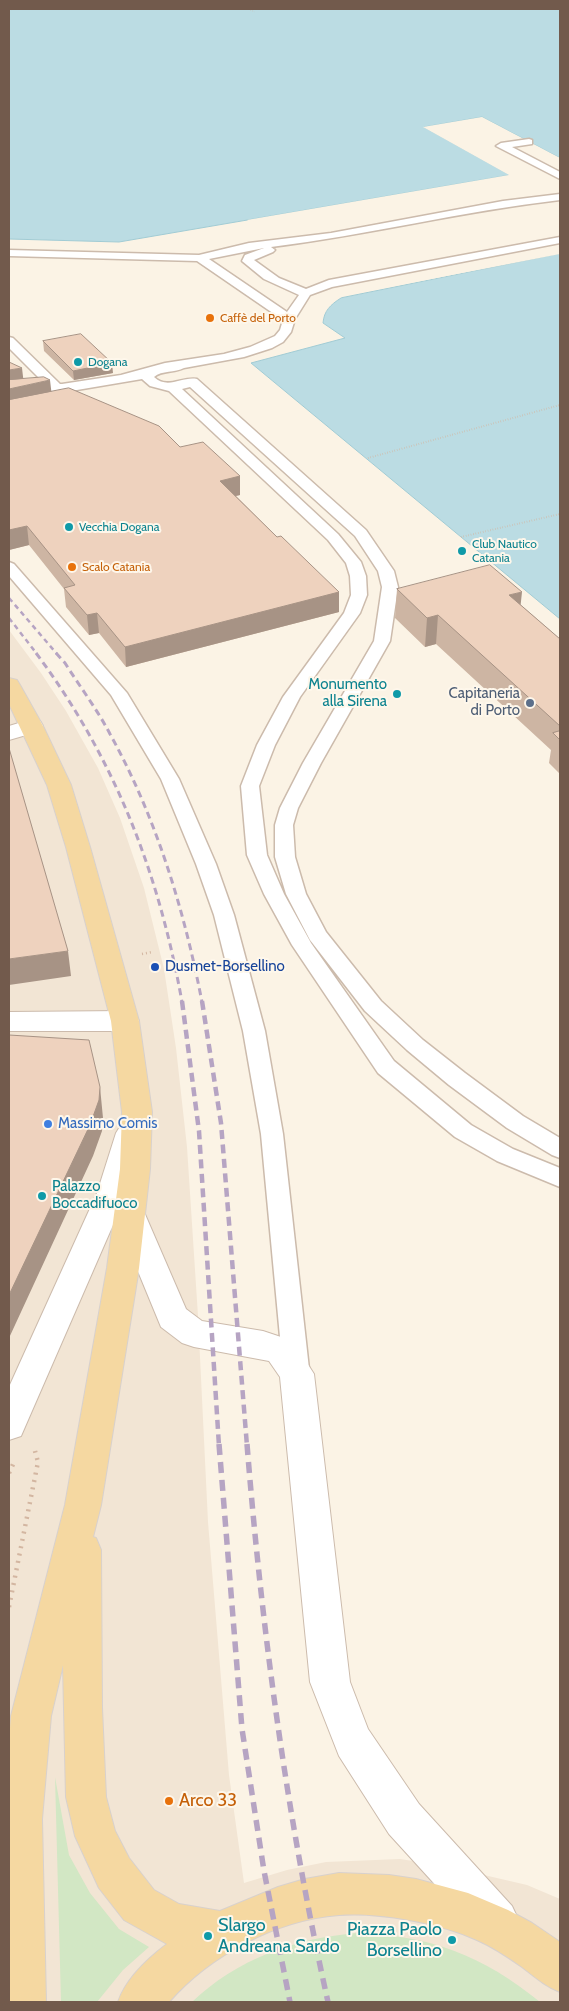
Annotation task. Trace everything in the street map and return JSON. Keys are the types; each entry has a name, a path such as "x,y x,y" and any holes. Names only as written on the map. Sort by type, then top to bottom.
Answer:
{"main road":[{"path":"9,685 20,730 59,785 110,960 124,1021 137,1112 130,1213 83,1505 31,1716 21,1819 24,2002"},
{"path":"83,1505 82,1708 84,1760 86,1797 96,1836 114,1872 139,1905 174,1926 222,1933"},
{"path":"140,2002 194,1951 222,1933 252,1917 283,1906 333,1894 412,1898 445,1906 530,1942 560,1970"}],"street":[{"path":"9,1022 124,1021"},
{"path":"9,1425 112,1193 137,1112"},
{"path":"130,1213 173,1318 194,1333 263,1345 281,1352 297,1374 330,1682 353,1742 404,1819 530,1942"}],"lane":[{"path":"529,142 501,146 560,175"},
{"path":"529,201 560,190"},
{"path":"9,253 200,258 219,252 332,236 560,197"},
{"path":"306,293 280,285 256,269 248,261 248,257 259,252 332,236"},
{"path":"58,398 93,385 266,345 281,338 288,327 289,318 306,293 329,284 560,239"},
{"path":"200,258 289,318"},
{"path":"9,341 58,398"},
{"path":"9,393 28,389 58,398 116,390 169,387 194,380 238,353"},
{"path":"165,367 175,366 191,370 195,374 194,380"},
{"path":"149,372 147,377 149,381 169,387 333,537 353,562 358,576 359,595 352,612 292,697 266,745 250,786 257,855 274,894 320,974 386,1068 463,1131 505,1155 560,1178"},
{"path":"194,380 361,533 386,570 390,587 382,641 289,808 284,825 285,857 296,894 317,935 373,1006 415,1045 457,1079 516,1122 560,1149"},
{"path":"9,567 118,693 170,779 206,864 224,915 254,1031 272,1134 297,1374"}],"path":[{"path":"9,10 15,9"},
{"path":"248,9 255,12"},
{"path":"368,458 560,405"},
{"path":"461,537 560,514"},
{"path":"9,1607 38,1462"}],"shaded area":[{"path":"9,630 66,711 98,768 120,818 144,888 164,969 176,1048 187,1147 198,1316 208,1522 229,1775 244,1883 287,1870 326,1862 400,1859 445,1866 527,1885 560,1899 560,2002 9,2002"}],"green space":[{"path":"55,1777 69,1855 90,1893 119,1929 149,1947 123,1970 97,2002 61,2002"},
{"path":"357,1933 408,1938 454,1951 498,1972 540,2002 192,2002 228,1974 268,1953 312,1940"}],"water":[{"path":"9,9 560,9 560,158 482,117 424,127 510,175 119,242 9,239"},
{"path":"560,254 560,619 251,363 345,338 323,323 328,309 341,298"}],"pier":[{"path":"482,117 560,158 560,160 482,120 431,128 511,172 512,176 250,222 247,220 509,175 423,127"},
{"path":"560,252 560,254 354,294 351,292"}],"building":[{"path":"81,334 112,363 73,371 43,341"},
{"path":"9,362 22,368 9,370"},
{"path":"44,377 50,380 9,389 9,380"},
{"name":"Vecchia Dogana","path":"69,388 159,426 180,447 203,442 240,476 220,481 277,537 281,536 339,592 125,647 97,613 87,615 64,588 75,585 27,526 9,530 9,400"},
{"path":"490,565 522,592 509,595 560,639 560,726 438,615 427,618 397,589"},
{"path":"560,731 560,740 553,733"},
{"path":"9,748 68,951 9,959"},
{"name":"Palazzo Boccadifuoco","path":"9,1035 89,1040 100,1087 99,1100 90,1125 9,1295"}],"railway":[{"path":"9,598 57,654"},
{"path":"9,618 37,654"},
{"path":"36,653 64,693 89,734 111,776 130,819 147,863 161,908 182,1002"},
{"path":"56,653 65,663 105,725 126,766 155,831 177,898 202,1002"},
{"path":"182,1001 199,1131 219,1446"},
{"path":"202,1001 221,1123 247,1446"},
{"path":"219,1444 242,1729 264,1871 290,2002"},
{"path":"247,1444 268,1655 288,1794 313,1933 328,2002"}],"place":[{"name":"Caffè del Porto","path":"210,318"},
{"name":"Dogana","path":"78,362"},
{"name":"Vecchia Dogana","path":"69,527"},
{"name":"Club Nautico Catania","path":"462,551"},
{"name":"Scalo Catania","path":"72,567"},
{"name":"Monumento alla Sirena","path":"397,694"},
{"name":"Capitaneria di Porto","path":"530,703"},
{"name":"Dusmet-Borsellino","path":"155,967"},
{"name":"Massimo Comis","path":"48,1124"},
{"name":"Palazzo Boccadifuoco","path":"42,1196"},
{"name":"Arco 33","path":"169,1801"},
{"name":"Slargo Andreana Sardo","path":"208,1936"},
{"name":"Piazza Paolo Borsellino","path":"452,1940"}]}
